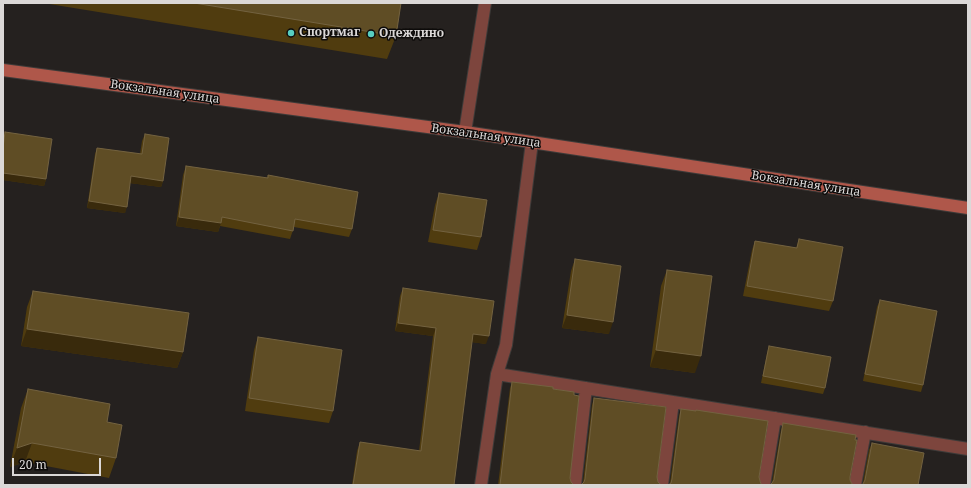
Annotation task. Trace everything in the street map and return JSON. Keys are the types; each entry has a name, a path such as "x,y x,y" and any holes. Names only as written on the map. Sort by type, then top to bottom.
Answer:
{"main road":[{"name":"Вокзальная улица","path":"3,70 465,132 968,208"}],"street":[{"path":"465,132 485,3"},
{"path":"481,485 497,374 506,345 532,142"},
{"path":"497,374 968,449"},
{"path":"576,485 586,388"},
{"path":"662,485 673,402"},
{"path":"764,485 775,418"},
{"path":"855,485 865,432"}],"building":[{"path":"194,3 401,3 396,36"},
{"path":"5,132 52,139 46,179 3,173 3,148"},
{"path":"145,134 169,138 163,181 131,176 127,207 89,201 97,148 142,154"},
{"path":"186,166 268,178 268,175 358,192 352,229 295,219 293,231 222,217 221,223 179,217"},
{"path":"439,193 487,200 481,237 433,230"},
{"path":"799,239 843,247 833,301 747,286 755,241 797,248"},
{"path":"575,259 621,266 613,322 567,315"},
{"path":"667,270 712,276 701,356 656,350"},
{"path":"403,288 494,301 489,336 473,334 454,485 353,485 360,442 421,451 436,328 398,323"},
{"path":"33,291 189,313 183,352 27,329"},
{"path":"880,300 937,311 923,385 865,374"},
{"path":"258,337 342,350 333,411 249,398"},
{"path":"769,346 831,357 825,388 763,376"},
{"path":"512,382 553,387 553,389 574,392 574,395 579,396 570,478 574,485 500,485"},
{"path":"28,389 110,404 107,422 122,425 116,458 32,443 17,448"},
{"path":"594,398 666,407 657,477 658,482 662,485 581,485 585,479"},
{"path":"681,409 768,421 759,477 761,484 764,485 668,485 671,483 672,479"},
{"path":"783,423 856,435 855,440 857,440 850,477 852,484 855,485 770,485 774,480"},
{"path":"872,443 924,453 918,485 861,485 865,480"}],"place":[{"name":"Спортмаг","path":"291,33"},
{"name":"Одеждино","path":"371,34"}]}
